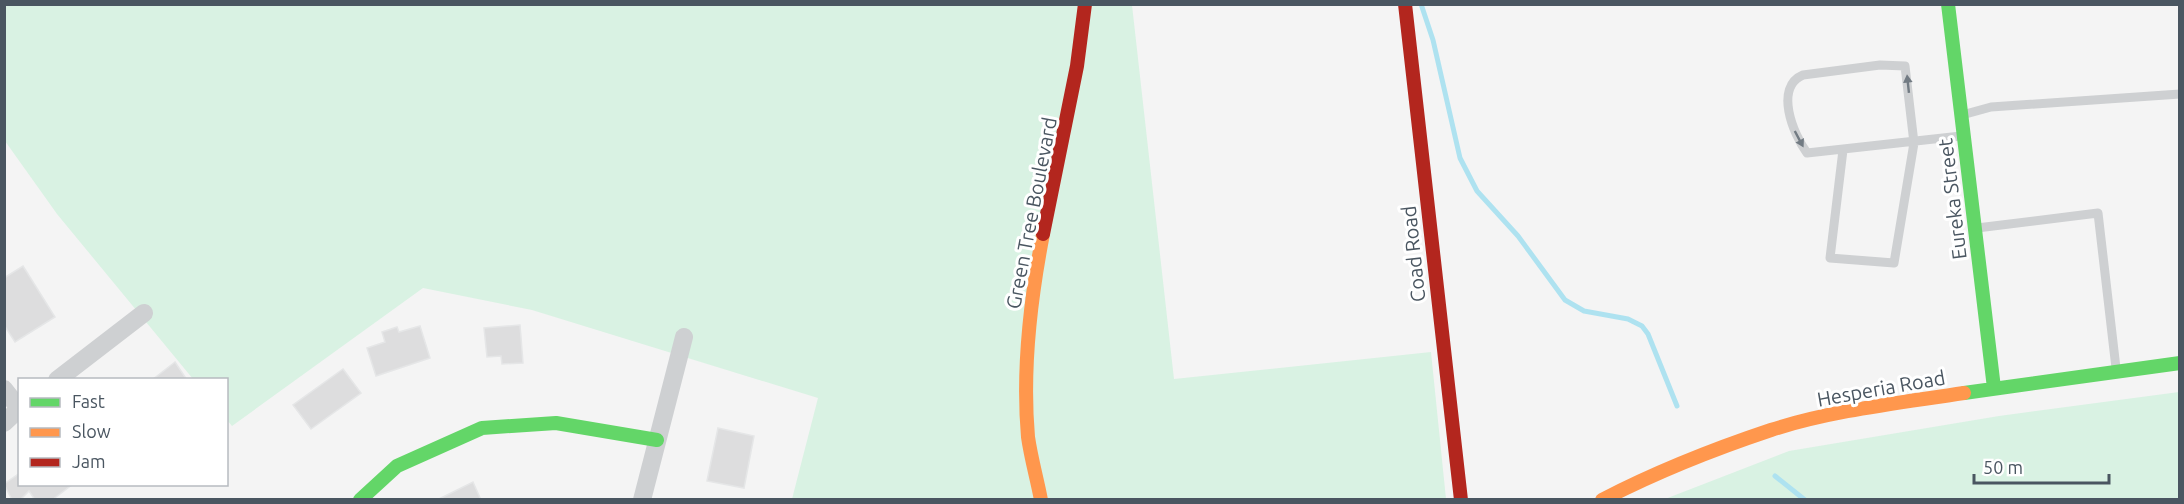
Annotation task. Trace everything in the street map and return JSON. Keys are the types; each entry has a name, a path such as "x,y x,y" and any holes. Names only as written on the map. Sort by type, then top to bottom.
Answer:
{"street":[{"name":"Green Tree Boulevard","path":"1041,500 1028,438 1026,353 1036,267 1074,93 1085,4"},
{"name":"Coad Road","path":"1405,4 1461,500"},
{"name":"Eureka Street","path":"1948,4 1994,388"},
{"path":"60,378 144,314"},
{"path":"642,500 684,337"},
{"name":"Hesperia Road","path":"1602,500 1642,479 1772,430 1841,414 1994,388 2180,363"},
{"path":"4,389 18,407"},
{"path":"4,423 18,409"},
{"path":"360,500 397,466 482,428 556,423 657,440"}],"lane":[{"path":"1843,150 1830,258 1894,262 1914,142 1906,71 1902,64 1814,74 1793,79 1789,98 1791,123 1798,141 1807,153 1843,150 1914,142 1964,136"},
{"path":"1961,115 1991,107 2180,94"},
{"path":"1974,228 2098,213 2117,371"}],"green space":[{"path":"4,5 1132,5 1174,379 1431,352 1446,499 792,499 818,398 532,310 423,288 232,426 228,421 228,378 192,378 57,214 5,141"},
{"path":"2179,392 2179,499 1665,499 1789,451 1999,416"}],"building":[{"path":"23,266 55,317 15,342 4,325 4,278"},
{"path":"520,325 523,363 502,364 501,356 487,357 484,328"},
{"path":"420,326 430,358 376,376 367,348 385,342 382,332 397,327 399,332"},
{"path":"175,362 186,378 155,378"},
{"path":"343,369 361,393 311,429 293,405"},
{"path":"718,428 754,436 744,488 707,481"},
{"path":"18,474 18,486 70,486 52,500 35,500 29,491 20,500 12,500 4,484"},
{"path":"473,482 481,500 437,500"}],"waterway":[{"path":"1421,4 1433,40 1460,158 1477,191 1518,236 1565,300 1584,311 1628,319 1642,326 1648,334 1677,406"},
{"path":"1775,476 1805,500"}],"traffic: fast":[{"path":"1948,4 1994,388"},
{"path":"1964,393 2180,363"},
{"path":"360,500 397,466 482,428 556,423 657,440"}],"traffic: slow":[{"path":"1041,500 1028,437 1026,386 1031,310 1043,234"},
{"path":"1602,500 1685,462 1794,423 1842,412 1964,393"}],"traffic: jam":[{"path":"1043,234 1077,66 1085,4"},
{"path":"1405,4 1461,500"}]}
